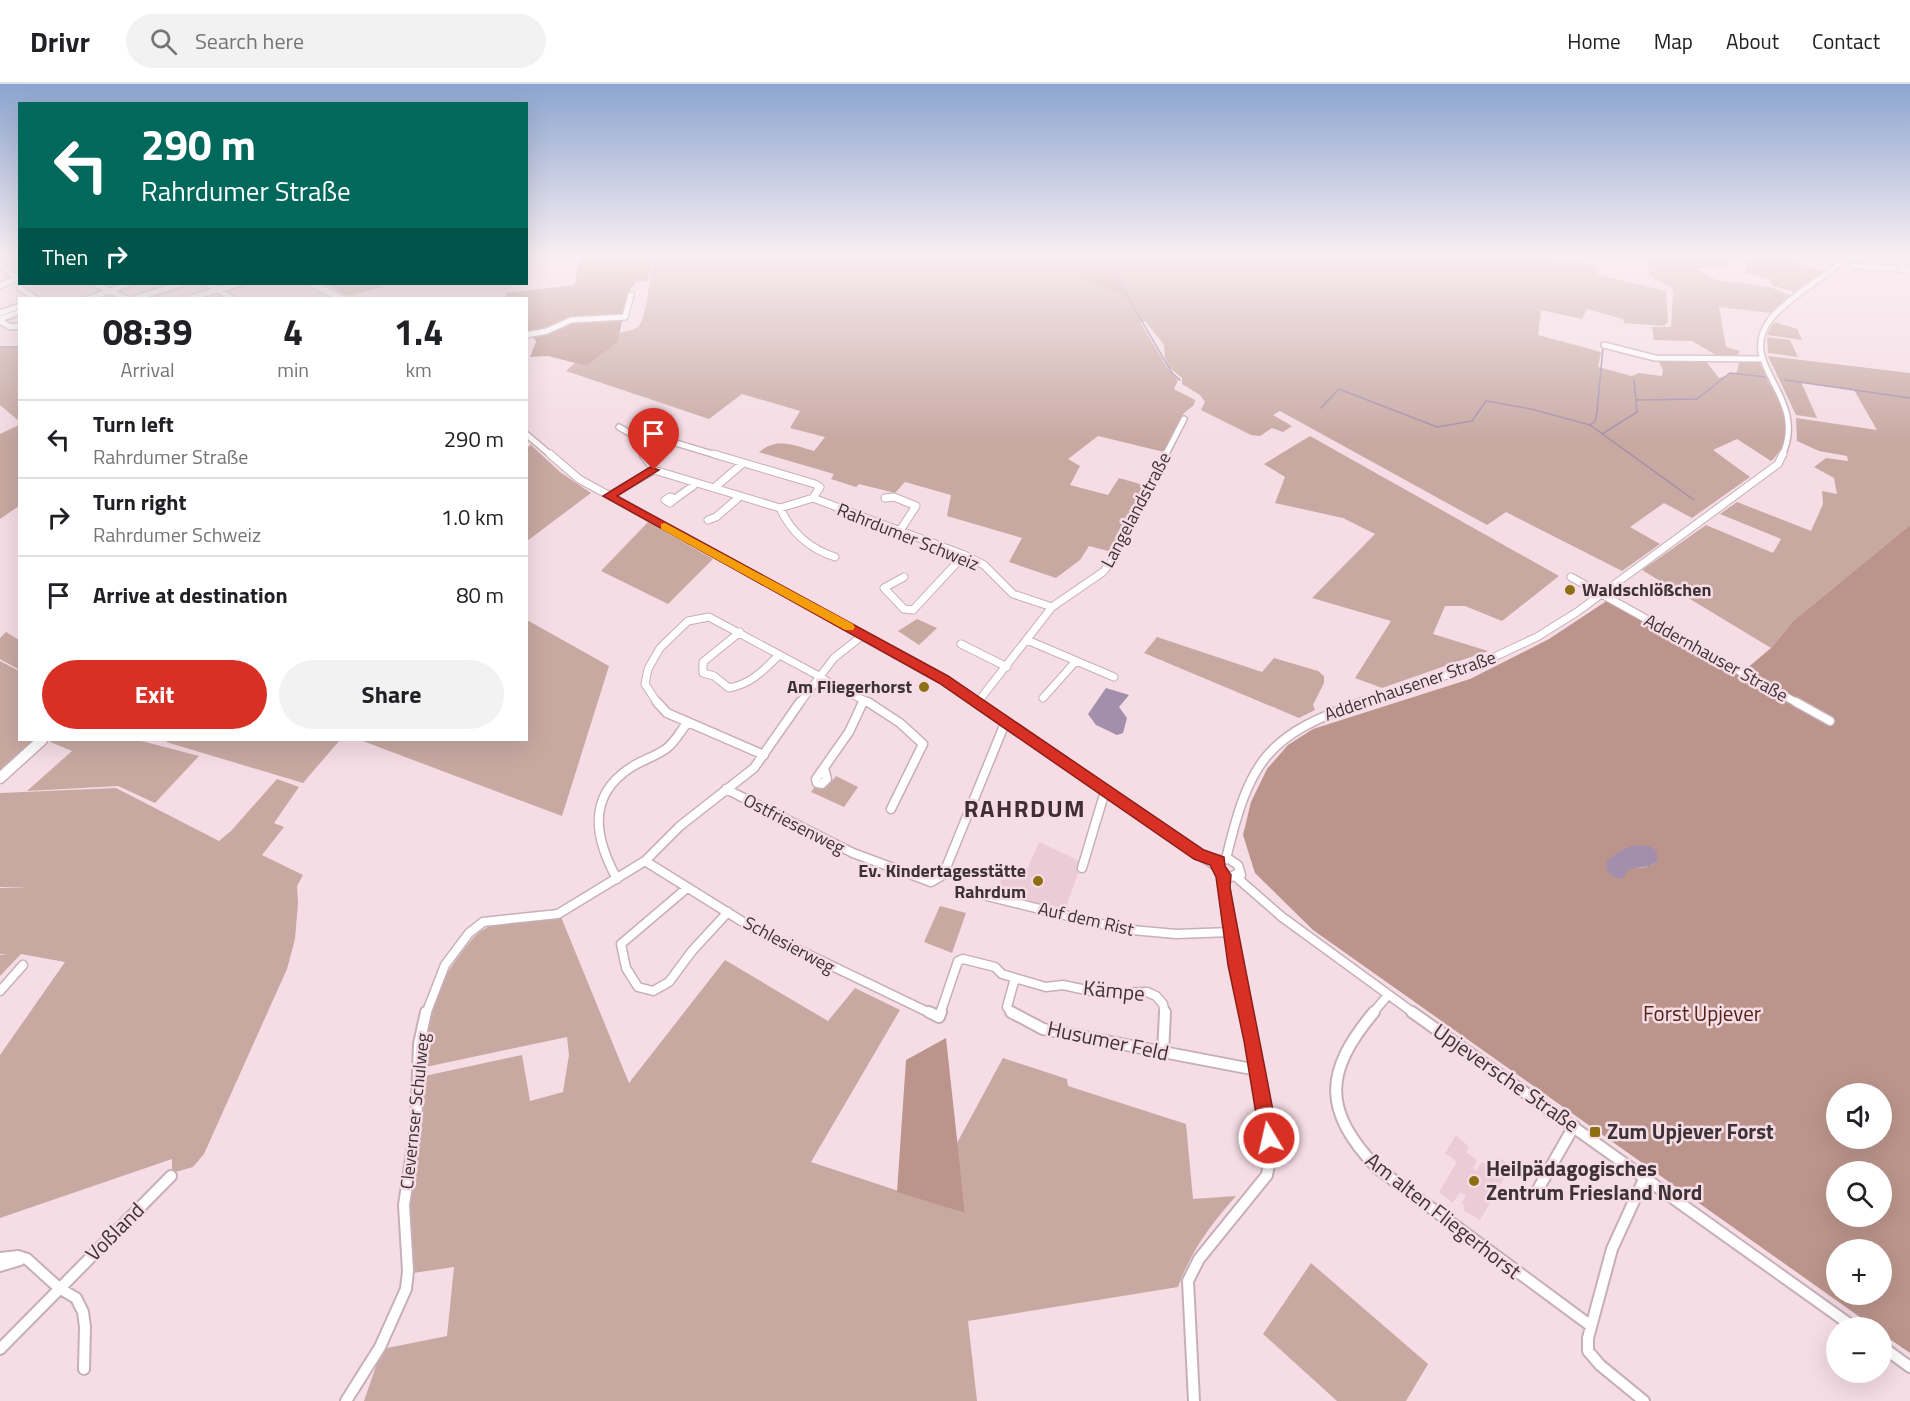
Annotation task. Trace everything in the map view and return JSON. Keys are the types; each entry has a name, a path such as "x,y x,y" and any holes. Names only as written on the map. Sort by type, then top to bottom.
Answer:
{"main road":[{"path":"0,778 41,741"}],"street":[{"path":"528,335 547,331 571,320 592,318"},
{"path":"1604,345 1655,358 1761,359 1759,344 1767,322 1771,318"},
{"path":"1,322 16,327"},
{"name":"Addernhausener Straße","path":"1194,1401 1188,1281 1199,1259 1267,1175 1271,1153 1223,887 1223,865 1238,808 1250,778 1275,745 1300,727 1324,715 1433,680 1501,655 1559,624 1764,476 1778,464 1788,449 1792,433 1790,416 1761,359"},
{"name":"Langelandstraße","path":"976,703 1007,667 1052,607 1060,604 1103,572 1111,562 1184,419"},
{"path":"669,421 642,441 640,455 650,471 737,499 756,501"},
{"path":"619,427 642,441"},
{"path":"528,436 569,472 609,496 944,679 1199,854 1237,874 1238,865 1223,865"},
{"path":"676,443 815,484 820,487 813,498"},
{"path":"714,488 742,464"},
{"path":"609,496 650,471 714,488 780,508 791,528 818,550 835,557"},
{"path":"675,499 693,486"},
{"path":"885,498 894,497 916,506 899,532"},
{"name":"Rahrdumer Schweiz","path":"780,508 813,498 964,555 984,565 1005,589 1013,594 1052,607"},
{"path":"708,520 716,517 737,499"},
{"path":"904,577 884,588 904,609 913,610 964,555"},
{"name":"Addernhauser Straße","path":"1571,577 1830,721"},
{"path":"764,755 667,713 653,698 645,684 648,669 660,648 688,621 709,617 906,724 923,744 891,809"},
{"path":"740,632 703,662 700,669 703,673 714,676 729,688 738,688 751,682 779,655"},
{"name":"Clevernser Schulweg","path":"346,1401 365,1374 406,1290 408,1271 404,1205 416,1126 417,1060 429,999 440,976 476,927 494,919 563,912 645,861 680,826 754,768 834,658 863,634"},
{"path":"1027,640 1114,677"},
{"path":"961,644 1007,667"},
{"path":"1043,698 1076,662"},
{"path":"824,768 849,732 864,700"},
{"path":"617,879 604,856 599,839 597,819 602,797 610,785 625,771 667,747 688,722"},
{"name":"Ostfriesenweg","path":"726,789 853,854 931,882 943,875 1003,728 1007,724"},
{"path":"1082,868 1103,798 1108,793"},
{"name":"Schlesierweg","path":"645,861 803,955 939,1017 960,959 995,967 1002,974 1015,978"},
{"name":"Upjeversche Straße","path":"1237,874 1282,917 1388,995 1840,1317"},
{"path":"687,888 621,944 629,978 638,988 653,991 669,982 692,951 728,912"},
{"name":"Auf dem Rist","path":"979,894 1013,900 1067,917 1122,929 1164,933 1231,933"},
{"path":"0,991 23,965"},
{"name":"Husumer Feld","path":"1015,978 1007,1007 1012,1014 1043,1029 1257,1070"},
{"name":"Kämpe","path":"1015,978 1046,987 1063,985 1100,993 1147,992 1156,996 1163,1004 1166,1018 1163,1053"},
{"name":"Am alten Fliegerhorst","path":"1388,995 1343,1056 1337,1072 1335,1098 1342,1126 1357,1149 1377,1168 1591,1326"},
{"path":"1537,1191 1574,1126"},
{"name":"Voßland","path":"0,1349 171,1176"},
{"path":"1644,1401 1600,1365 1588,1351 1591,1326 1612,1249 1645,1177"},
{"path":"0,1258 18,1256 27,1259 59,1288 76,1298 83,1312 84,1369"},
{"path":"0,1266 15,1260 27,1259"},
{"path":"1892,1354 1910,1367"}],"shaded area":[{"path":"643,318 1540,318 1538,335 1601,352 1598,367 1632,376 1639,373 1662,376 1663,370 1658,360 1704,359 1719,378 1737,372 1740,359 1757,360 1782,411 1785,432 1779,452 1771,461 1737,439 1713,450 1750,477 1692,518 1664,503 1630,527 1660,544 1622,571 1506,512 1487,525 1280,411 1273,415 1292,426 1283,432 1272,428 1260,436 1251,435 1201,410 1205,402 1200,395 1182,384 1182,378 1170,368 1165,358 1164,345 1145,321 1140,322 1168,369 1178,380 1174,389 1195,400 1194,405 1183,414 1164,452 1098,436 1068,459 1080,466 1070,485 1108,495 1119,478 1147,486 1112,552 1089,546 1080,560 1056,578 1009,562 1022,538 947,516 951,495 905,482 895,493 859,484 856,487 831,479 834,474 759,452 766,447 779,444 814,451 825,437 790,428 800,411 742,394 709,419 566,371 575,363 587,366 618,342 620,333 638,327"},
{"path":"1621,318 1668,318 1668,321 1664,326 1624,323"},
{"path":"1671,318 1721,318 1726,347 1740,351 1737,355 1716,355 1692,341 1654,340 1652,327 1671,327"},
{"path":"1774,322 1797,329 1802,340 1767,335"},
{"path":"1767,337 1790,340 1798,357 1768,353"},
{"path":"0,348 18,348 18,420 0,405"},
{"path":"1768,356 1910,373 1910,525 1793,621 1771,648 1642,570 1706,525 1773,553 1781,539 1720,514 1737,502 1811,531 1823,504 1822,491 1837,494 1834,478 1814,467 1826,458 1848,461 1847,456 1819,451 1797,441 1796,418 1877,430 1854,390 1801,382 1817,418 1796,415"},
{"path":"18,425 18,507 0,519 0,434"},
{"path":"1310,436 1559,576 1502,621 1465,606 1445,606 1433,634 1488,651 1382,688 1355,678 1391,621 1312,598 1375,534 1343,518 1275,503 1285,477 1264,464"},
{"path":"531,445 560,472 591,493 528,540 528,447"},
{"path":"648,522 713,559 668,604 601,571"},
{"path":"917,619 937,628 919,645 898,631"},
{"path":"528,621 609,666 562,816 363,741 528,741"},
{"path":"6,632 18,639 18,669 0,659 0,638"},
{"path":"1157,637 1262,672 1274,658 1318,671 1324,676 1324,683 1313,705 1315,710 1299,718 1144,653"},
{"path":"0,661 18,670 18,741 38,741 0,775"},
{"path":"1106,688 1129,695 1119,707 1127,718 1123,733 1117,735 1096,725 1088,714"},
{"path":"142,741 199,756 155,803 118,786 27,791 72,751 50,742"},
{"path":"168,741 339,741 303,783 166,742"},
{"path":"836,776 858,787 844,807 811,792 817,784 828,786"},
{"path":"277,779 299,787 274,823 284,827 262,855 303,875 297,886 295,939 287,969 204,1154 193,1167 172,1173 172,1159 0,1218 0,1055 65,962 21,954 0,976 0,955 7,954 0,954 0,888 29,888 0,887 0,793 116,788 219,841 231,831"},
{"name":"Ev. Kindertagesstätte Rahrdum","path":"1039,842 1082,862 1064,913 997,893 1006,863 1028,868"},
{"path":"1636,845 1650,846 1657,852 1657,862 1650,866 1629,869 1622,879 1613,877 1606,869 1607,860 1625,848"},
{"path":"940,906 966,913 952,953 924,942"},
{"path":"561,917 629,1083 725,960 828,1021 855,988 900,1010 811,1162 965,1213 957,1143 1003,1058 1067,1079 1068,1086 1186,1124 1193,1199 1236,1196 1202,1238 1178,1287 968,1321 977,1401 364,1401 382,1349 447,1336 454,1267 413,1273 406,1227 420,1077 522,1055 530,1101 563,1092 569,1055 567,1037 421,1068 424,1036 431,1007 452,965 473,938 484,929 505,922"},
{"name":"Heilpädagogisches Zentrum Friesland Nord","path":"1456,1135 1469,1147 1466,1152 1477,1160 1473,1168 1476,1171 1482,1162 1491,1168 1498,1157 1511,1166 1480,1220 1463,1210 1465,1206 1462,1203 1466,1196 1460,1192 1453,1203 1439,1192 1457,1162 1445,1153"},
{"path":"1311,1263 1428,1364 1406,1401 1337,1401 1263,1334"}],"green space":[{"path":"528,318 623,318 618,342 587,366 548,356 530,357 536,341 528,332"},
{"name":"Forst Upjever","path":"1910,525 1910,1353 1892,1341 1892,1317 1860,1317 1843,1305 1892,1305 1892,1239 1826,1239 1826,1293 1313,930 1255,873 1243,835 1251,802 1267,769 1288,745 1313,729 1470,679 1549,639 1608,600 1739,675 1771,648 1793,621","holes":["1650,846 1657,862 1651,865 1639,868 1626,867 1607,861 1625,848"]},
{"path":"946,1038 965,1213 897,1192 906,1060"}],"waterway":[{"path":"1140,318 1172,373 1180,380"},
{"path":"0,347 18,347"},
{"path":"1590,425 1595,421 1597,412 1603,347"},
{"path":"1637,400 1697,399 1730,373 1765,377"},
{"path":"1602,434 1637,412 1634,380"},
{"path":"1785,380 1910,398"},
{"path":"1321,408 1339,389 1437,427 1472,421 1486,401 1531,409 1590,425"},
{"path":"1590,425 1602,434"},
{"path":"1602,434 1694,500"}],"slow traffic":[{"path":"665,526 849,627"}],"place":[{"name":"Waldschlößchen","path":"1570,590"},
{"name":"Am Fliegerhorst","path":"924,687"},
{"name":"Ev. Kindertagesstätte Rahrdum","path":"1038,881"},
{"name":"Zum Upjever Forst","path":"1595,1132"},
{"name":"Heilpädagogisches Zentrum Friesland Nord","path":"1474,1181"}],"district":[{"name":"RAHRDUM","path":"1025,809"}],"route":[{"path":"654,470 609,496 944,679 1199,854 1219,861 1217,867 1223,875 1236,965 1269,1138"}]}
